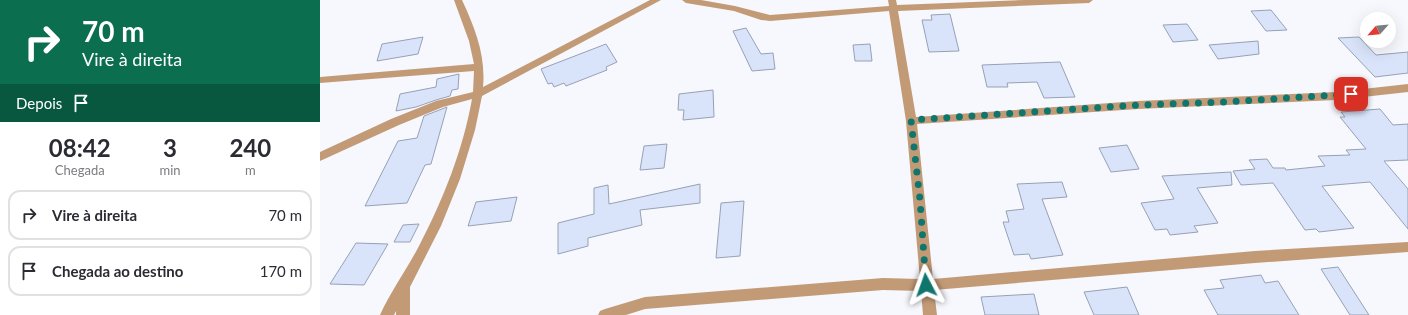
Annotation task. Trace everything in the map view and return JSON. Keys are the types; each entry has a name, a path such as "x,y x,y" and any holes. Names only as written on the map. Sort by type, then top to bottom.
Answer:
{"street":[{"path":"387,315 422,255 445,205 468,142 478,94 479,66 475,42 458,0"},
{"path":"320,156 440,104 478,94 657,0"},
{"path":"686,0 735,9 761,17 770,18 893,4 1088,0"},
{"path":"893,4 911,120 930,315"},
{"path":"320,80 359,76 405,74 479,66"},
{"path":"911,120 1138,105 1336,96 1408,88"},
{"path":"606,315 645,303 883,284 926,285 1247,258 1408,247"},
{"path":"404,287 404,315"}],"building":[{"path":"1271,10 1287,30 1266,31 1251,11"},
{"path":"950,14 959,51 929,52 922,20 932,20 931,15"},
{"path":"1187,24 1198,40 1173,42 1163,25"},
{"path":"746,28 761,54 773,53 775,69 752,71 733,31"},
{"path":"423,37 418,54 377,61 382,44"},
{"path":"1359,37 1360,48 1369,48 1376,55 1408,52 1408,73 1375,77 1338,38"},
{"path":"1258,41 1259,54 1218,59 1209,45"},
{"path":"606,44 617,62 606,67 607,70 566,86 564,83 554,87 552,83 548,84 541,69"},
{"path":"870,44 872,61 855,61 853,45"},
{"path":"1060,62 1075,97 1044,98 1037,82 1007,83 1008,87 987,87 982,65"},
{"path":"459,74 458,89 452,90 450,96 416,107 396,111 400,94 436,87 437,79"},
{"path":"713,90 714,117 683,120 684,110 678,110 679,94"},
{"path":"447,107 431,164 425,165 407,203 365,206 398,141 417,138 424,116"},
{"path":"1380,109 1393,125 1408,124 1408,160 1384,161 1408,189 1408,229 1370,182 1322,186 1354,228 1319,232 1316,229 1305,230 1273,183 1241,185 1233,171 1255,169 1249,160 1267,159 1273,168 1285,168 1286,170 1325,166 1318,156 1350,155 1346,150 1366,149 1340,117 1345,117 1341,112"},
{"path":"667,144 664,168 640,170 644,146"},
{"path":"1127,145 1139,169 1111,172 1099,148"},
{"path":"1231,172 1232,185 1197,188 1218,223 1194,226 1198,232 1170,235 1167,229 1155,230 1141,203 1174,199 1162,176"},
{"path":"1062,182 1067,197 1042,199 1063,255 1031,259 1029,254 1014,255 1003,222 1009,222 1006,211 1024,209 1017,184"},
{"path":"700,184 700,203 640,210 642,225 588,238 588,246 558,254 558,223 594,214 594,188 608,185 609,204"},
{"path":"517,197 511,221 468,226 476,202"},
{"path":"744,201 740,256 716,258 721,203"},
{"path":"419,224 410,242 394,242 403,225"},
{"path":"356,243 388,244 364,285 330,284"},
{"path":"1338,267 1369,315 1350,315 1321,269"},
{"path":"1261,275 1265,283 1278,281 1299,315 1218,315 1204,290 1224,288 1220,280"},
{"path":"1127,287 1139,315 1094,315 1084,292"},
{"path":"1034,294 1039,315 985,315 981,297"}],"route":[{"path":"926,285 920,200 911,120 1138,105 1225,102 1351,94"}]}
